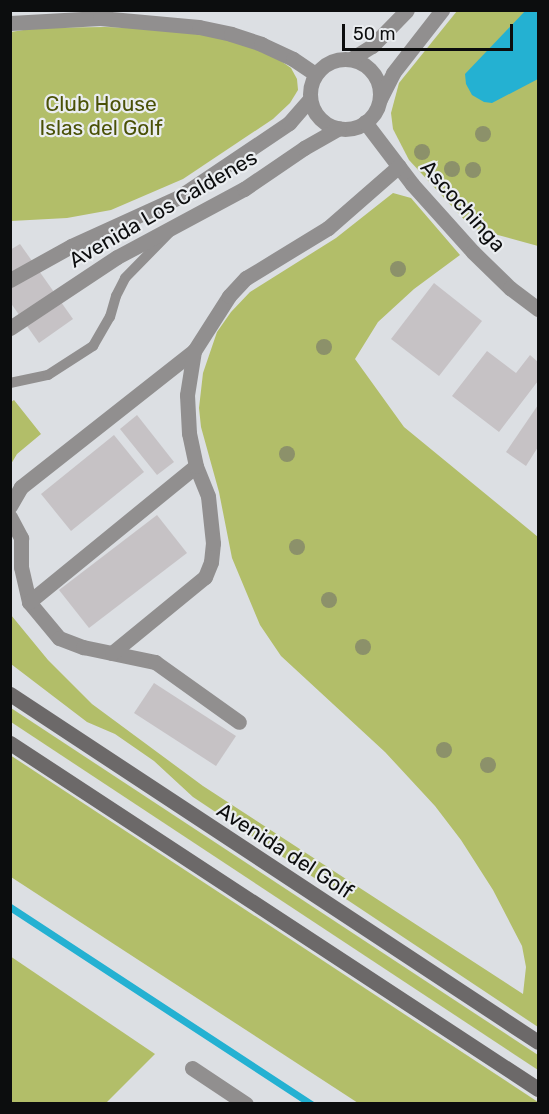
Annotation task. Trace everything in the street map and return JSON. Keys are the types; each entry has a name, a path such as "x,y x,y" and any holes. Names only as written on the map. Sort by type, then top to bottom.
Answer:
{"street":[{"path":"351,59 372,46 407,10"},
{"path":"380,99 377,78 361,62 351,59 331,61 315,74 312,82 310,99 320,118 339,128 348,129 365,122 372,116 393,73 441,10"},
{"path":"10,23 100,18 199,27 261,44 293,59 315,74"},
{"name":"Avenida Los Caldenes","path":"10,280 70,246 179,198 289,123 310,99"},
{"name":"Ascochinga","path":"365,122 399,166 473,252 510,288 538,309"},
{"name":"Avenida Los Caldenes","path":"10,328 117,257 244,189 304,148 339,128"},
{"path":"10,506 21,486 194,351 224,302 246,278 328,228 399,166"},
{"path":"112,653 205,577 211,562 213,543 208,496 196,466 189,433 187,395 194,351"},
{"path":"29,602 196,466"},
{"path":"10,517 21,538 21,567 29,602 59,638 155,662 240,722"},
{"path":"10,687 16,697"},
{"name":"Avenida del Golf","path":"16,697 538,1042"},
{"path":"10,742 538,1089"},
{"path":"192,1068 246,1104"}],"lane":[{"path":"10,383 48,375 93,346 103,333 125,278 177,226"}],"green space":[{"path":"457,11 538,11 538,246 472,228 409,160 393,129 391,113 399,83"},
{"name":"Club House Islas del Golf","path":"105,27 190,30 240,42 278,59 291,68 297,79 298,90 290,103 273,119 183,179 111,210 67,218 11,221 11,32 36,28"},
{"path":"393,193 411,198 460,255 414,289 378,322 355,359 404,427 538,537 538,1027 193,797 154,761 115,734 87,722 11,664 11,615 48,660 92,704 203,786 523,994 526,967 522,946 493,890 461,840 435,806 385,752 281,656 260,625 232,558 219,492 201,427 199,408 203,373 217,332 231,312 250,292 336,238"},
{"path":"14,400 41,434 17,454 11,464 11,402"},
{"path":"11,708 538,1055 538,1070 11,722"},
{"path":"10,755 538,1103 358,1103 11,877"},
{"path":"10,956 155,1054 106,1103 11,1103"}],"water":[{"path":"526,10 538,11 538,79 492,103 484,102 472,95 466,84 465,74"}],"building":[{"path":"20,244 73,319 39,343 10,302 10,250"},
{"path":"434,283 482,321 439,376 391,339"},
{"path":"487,351 516,373 530,355 538,362 538,381 499,432 452,396"},
{"path":"538,405 538,447 526,466 506,452"},
{"path":"137,415 174,462 157,475 120,429"},
{"path":"114,435 144,472 71,531 41,494"},
{"path":"157,515 187,553 89,628 59,590"},
{"path":"154,683 236,736 216,766 134,713"}],"waterway":[{"path":"10,907 311,1104"}]}
